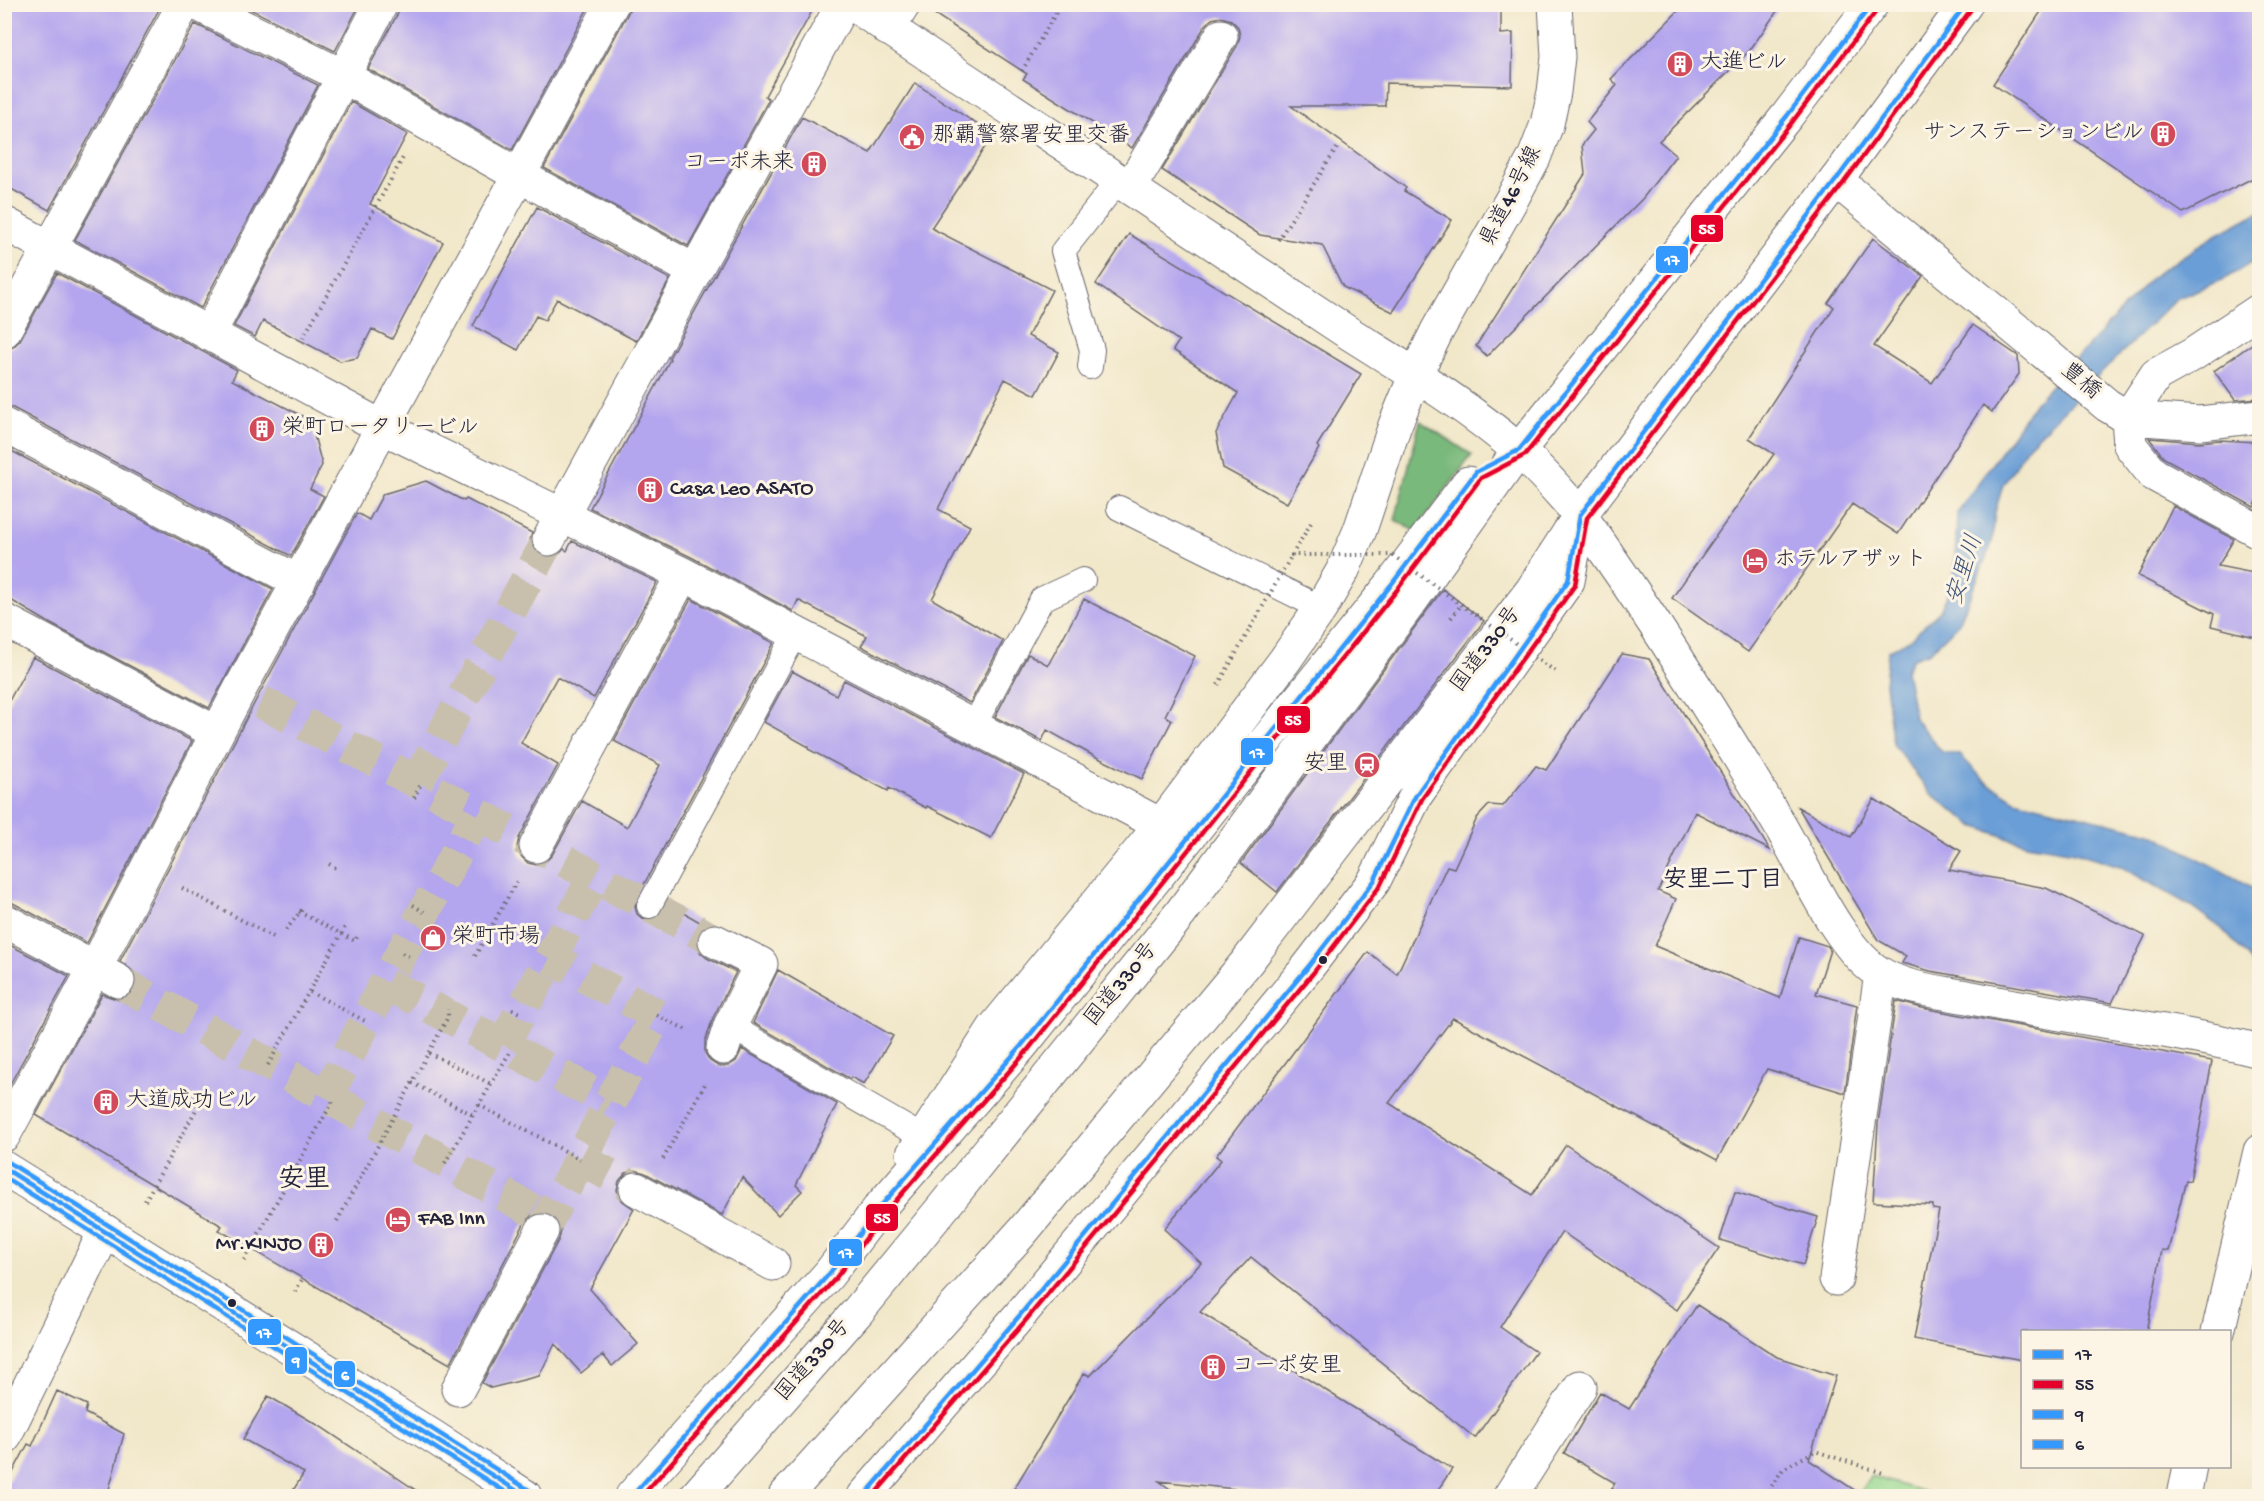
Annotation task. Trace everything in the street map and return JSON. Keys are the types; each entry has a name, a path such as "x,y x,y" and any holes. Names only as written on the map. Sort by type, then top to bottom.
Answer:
{"main road":[{"path":"4,331 184,4"},
{"path":"197,4 343,76 695,271"},
{"path":"209,334 381,4"},
{"path":"4,1135 106,975 146,870 218,733 250,696 299,582 612,4"},
{"path":"556,526 695,271 812,73 843,4"},
{"path":"852,4 896,17 1124,184 1344,330 1416,374 1471,412 1519,450 1580,515 1624,576 1779,824 1840,931 1859,957 1881,974 1907,985 1989,1002 2138,1026 2259,1051"},
{"name":"県道46号線","path":"880,1207 994,1028 1161,825 1321,608 1343,570 1360,530 1395,425 1416,374 1437,331 1491,239 1534,159 1547,124 1554,92 1558,57 1556,4"},
{"name":"国道330号","path":"696,1497 858,1311 1180,914 1412,600 1519,450 1787,116 1872,4"},
{"name":"国道330号","path":"785,1497 996,1262 1246,963 1532,590 1580,515 1836,180 1966,4"},
{"path":"1124,184 1221,36"},
{"name":"豊橋","path":"1836,180 2118,412"},
{"path":"4,223 283,373 556,526 682,574 1161,825"},
{"path":"2118,412 2156,375 2192,355 2259,310"},
{"path":"2118,412 2200,423 2259,416"},
{"path":"2118,412 2130,445 2153,474 2259,532"},
{"path":"4,425 299,582"},
{"path":"632,1497 829,1274 880,1207 1021,1046 1391,585 1476,472 1519,450"},
{"path":"864,1497 1035,1297 1300,976 1374,880 1416,795 1568,581 1580,515"},
{"path":"536,846 587,763 682,574"},
{"path":"4,620 218,733"},
{"path":"4,921 106,975"},
{"path":"715,941 761,964 726,1037"},
{"path":"1836,1279 1881,974"},
{"path":"2218,1330 2259,1151"},
{"path":"4,1168 432,1436 525,1497"},
{"path":"640,1191 773,1264"},
{"path":"4,1438 105,1231"},
{"path":"458,1389 542,1231"},
{"path":"1510,1497 1580,1387"},
{"path":"2184,1497 2190,1468"}],"lane":[{"path":"1090,367 1092,350 1064,250 1124,184"},
{"path":"1119,508 1321,608"},
{"path":"973,727 1042,599 1083,580"},
{"path":"649,906 796,633"},
{"path":"726,1037 924,1138"}],"path":[{"path":"1017,80 1060,4"},
{"path":"1124,4 1131,9 1135,4"},
{"path":"283,373 423,122"},
{"path":"1277,241 1337,148"},
{"path":"1218,685 1311,523"},
{"path":"1292,555 1392,555 1556,672"},
{"path":"414,798 421,784"},
{"path":"475,956 536,846"},
{"path":"329,864 339,870"},
{"path":"146,870 277,939"},
{"path":"413,905 424,912"},
{"path":"286,930 304,907"},
{"path":"299,912 355,941 358,935"},
{"path":"268,1065 345,927"},
{"path":"402,953 411,958"},
{"path":"310,992 367,1022"},
{"path":"337,1221 448,1017 448,1009"},
{"path":"512,1009 520,1013"},
{"path":"640,1191 718,1061 726,1037"},
{"path":"445,1163 511,1050"},
{"path":"429,1053 491,1084"},
{"path":"412,1083 473,1115"},
{"path":"145,1201 202,1099"},
{"path":"244,1260 333,1101"},
{"path":"479,1105 580,1159"},
{"path":"295,1292 303,1278"},
{"path":"1765,1497 1783,1469 1815,1451 1883,1473"}],"green space":[{"path":"1420,421 1472,455 1415,531 1395,520"},
{"path":"1871,1476 1938,1496 1857,1496"}],"water":[{"name":"安里川","path":"2259,212 2259,258 2226,278 2176,299 2027,447 2003,485 1995,512 1992,543 1959,623 1930,652 1913,658 1906,670 1915,719 1942,752 1960,755 1984,780 2015,800 2151,833 2259,891 2259,975 2247,956 2221,928 2189,905 2120,866 2075,852 2026,844 1974,826 1930,793 1893,744 1885,684 1888,651 1909,640 1940,611 1954,580 1957,513 2035,403 2153,276 2209,239"}],"building":[{"path":"4,4 162,4 49,210 4,185"},
{"path":"240,4 360,4 335,51"},
{"path":"400,4 590,4 512,150 368,69 398,13"},
{"path":"631,4 816,4 765,96 769,99 688,246 544,168"},
{"path":"923,4 1501,4 1501,34 1513,33 1512,86 1386,83 1385,106 1291,106 1406,188 1404,191 1452,220 1393,312 1343,287 1322,245 1260,235 1162,170 1237,46 1240,36 1238,27 1231,20 1221,17 1212,19 1205,26 1132,148 1023,79 1027,74 922,6"},
{"path":"1685,4 1782,4 1750,50 1659,141 1676,155 1643,198 1487,356 1476,346 1585,174 1582,145 1594,130 1587,122 1617,85 1611,79"},
{"name":"サンステーションビル","path":"2046,4 2259,4 2259,175 2183,213 1993,84"},
{"path":"195,24 318,85 201,308 75,240"},
{"path":"915,83 993,135 931,228 1052,290 1028,336 1059,352 1036,395 1005,379 938,509 970,526 932,599 1003,641 970,703 861,646 867,636 798,600 793,611 691,557 590,508 660,379 669,358 802,117 870,153"},
{"path":"351,102 407,134 370,204 443,242 392,339 372,329 357,358 340,361 263,321 255,337 234,326"},
{"path":"537,207 670,279 636,341 557,299 545,320 536,316 518,350 473,326"},
{"path":"1129,234 1361,374 1317,446 1319,448 1287,503 1223,468 1216,433 1238,393 1173,350 1179,341 1096,284"},
{"path":"1873,238 1923,276 1874,346 1932,383 1973,325 2018,356 2019,374 1992,412 1983,405 1898,534 1852,504 1748,652 1672,598 1774,454 1749,438 1834,307 1828,303"},
{"path":"57,273 237,370 232,380 310,420 322,465 310,489 324,496 291,556 13,408 4,406 4,350 13,347 20,340"},
{"path":"2259,339 2259,398 2235,400 2214,371"},
{"path":"2149,438 2199,442 2219,440 2259,442 2259,498 2254,507 2164,458"},
{"path":"4,447 273,589 209,708 51,624 4,596"},
{"name":"栄町市場","path":"426,481 532,533 530,540 533,548 541,556 549,558 558,555 564,549 567,551 572,541 657,582 594,698 557,677 521,743 558,765 519,838 517,847 520,855 528,863 537,865 545,862 552,855 582,801 627,827 660,765 614,741 691,599 774,643 636,899 635,907 637,914 650,920 657,918 667,903 705,925 699,932 696,942 700,952 707,958 736,972 713,1018 705,1042 705,1053 710,1061 718,1066 728,1066 736,1061 742,1049 837,1104 796,1185 802,1191 778,1215 742,1177 722,1215 645,1173 635,1170 626,1173 619,1181 617,1190 620,1199 634,1209 590,1289 638,1344 612,1366 603,1355 581,1373 555,1344 539,1376 491,1388 482,1383 559,1239 561,1231 558,1222 551,1215 541,1212 532,1215 525,1222 450,1364 219,1230 222,1226 36,1115 102,994 119,1000 128,997 135,989 137,980 134,972 120,961 256,700 357,513 369,520 383,494"},
{"path":"2173,506 2234,539 2218,566 2259,574 2259,638 2211,626 2214,614 2138,576"},
{"path":"1443,589 1484,621 1277,892 1241,863"},
{"path":"1084,599 1195,656 1165,716 1172,720 1142,779 1047,730 1042,741 995,717 1028,654 1048,665"},
{"path":"1622,654 1649,659 1770,850 1695,812 1658,891 1676,899 1655,946 1780,998 1799,937 1828,946 1830,950 1816,994 1857,1005 1845,1093 1767,1069 1717,1160 1453,1018 1389,1103 1532,1195 1566,1145 1719,1248 1677,1310 1562,1232 1500,1327 1536,1352 1475,1438 1251,1257 1200,1312 1452,1469 1433,1497 1313,1497 1159,1481 1181,1497 1009,1497 1084,1373 1090,1376 1201,1263 1164,1229 1221,1160 1216,1156 1368,952 1397,974 1447,866 1454,868 1477,818 1489,805 1503,806 1536,766 1546,770"},
{"path":"33,657 192,741 87,943 13,903 4,901 4,710"},
{"path":"792,671 836,695 844,680 1024,774 991,838 889,788 888,791 808,749 809,747 764,722"},
{"path":"1874,799 1961,851 1949,870 2046,888 2145,936 2112,1003 1930,971 1902,963 1906,956 1878,940 1798,807 1851,837"},
{"path":"4,942 69,976 4,1095"},
{"path":"778,970 893,1036 864,1084 851,1077 850,1079 753,1023"},
{"path":"1896,1001 1922,1008 2212,1061 2190,1181 2186,1180 2168,1251 2162,1250 2146,1330 2021,1330 2021,1360 1914,1339 1939,1210 1933,1209 1933,1205 1873,1202 1878,1124"},
{"path":"1735,1192 1818,1217 1803,1265 1720,1240"},
{"path":"1697,1305 1777,1357 1836,1376 1809,1460 1865,1497 1607,1497 1615,1483 1564,1453 1600,1392 1629,1409"},
{"path":"57,1391 87,1405 85,1413 124,1434 107,1497 4,1497 4,1489 28,1444 32,1446"},
{"path":"268,1396 321,1427 426,1497 289,1497 304,1473 243,1439"}],"tunnel":[{"path":"417,782 549,539"},
{"path":"261,702 417,782 715,941"},
{"path":"326,1098 477,815"},
{"path":"503,1045 594,877"},
{"path":"542,1231 657,1015 550,958"},
{"path":"118,981 548,1219"},
{"path":"387,984 610,1102"},
{"path":"580,1159 636,1189"}],"transit line":[{"name":"17","path":"632,1496 829,1274 880,1207 1021,1046 1391,585 1476,472 1519,450 1787,116 1872,4"},
{"name":"17","path":"864,1496 1020,1315 1308,967 1374,881 1416,795 1568,581 1580,515 1836,180 1966,4"},
{"name":"55","path":"873,1496 1026,1320 1314,972 1380,886 1422,799 1575,585 1587,518 1842,185 1972,8"},
{"name":"55","path":"642,1496 835,1279 886,1212 1027,1051 1397,590 1481,478 1525,455 1793,121 1878,9"},
{"name":"6","path":"8,1162 529,1490"},
{"name":"17","path":"4,1168 525,1496"},
{"name":"9","path":"4,1177 512,1496"}],"place":[{"name":"大進ビル","path":"1680,64"},
{"name":"サンステーションビル","path":"2163,134"},
{"name":"那覇警察署安里交番","path":"912,137"},
{"name":"コーポ未来","path":"814,164"},
{"name":"栄町ロータリービル","path":"262,429"},
{"name":"Casa Leo ASATO","path":"650,490"},
{"name":"ホテルアザット","path":"1755,561"},
{"name":"安里","path":"1367,765"},
{"name":"栄町市場","path":"433,938"},
{"name":"大道成功ビル","path":"106,1102"},
{"name":"FAB Inn","path":"398,1220"},
{"name":"Mr.KINJO","path":"321,1245"},
{"name":"コーポ安里","path":"1213,1367"}],"district":[{"name":"安里二丁目","path":"1723,881"},
{"name":"安里","path":"304,1181"}]}
